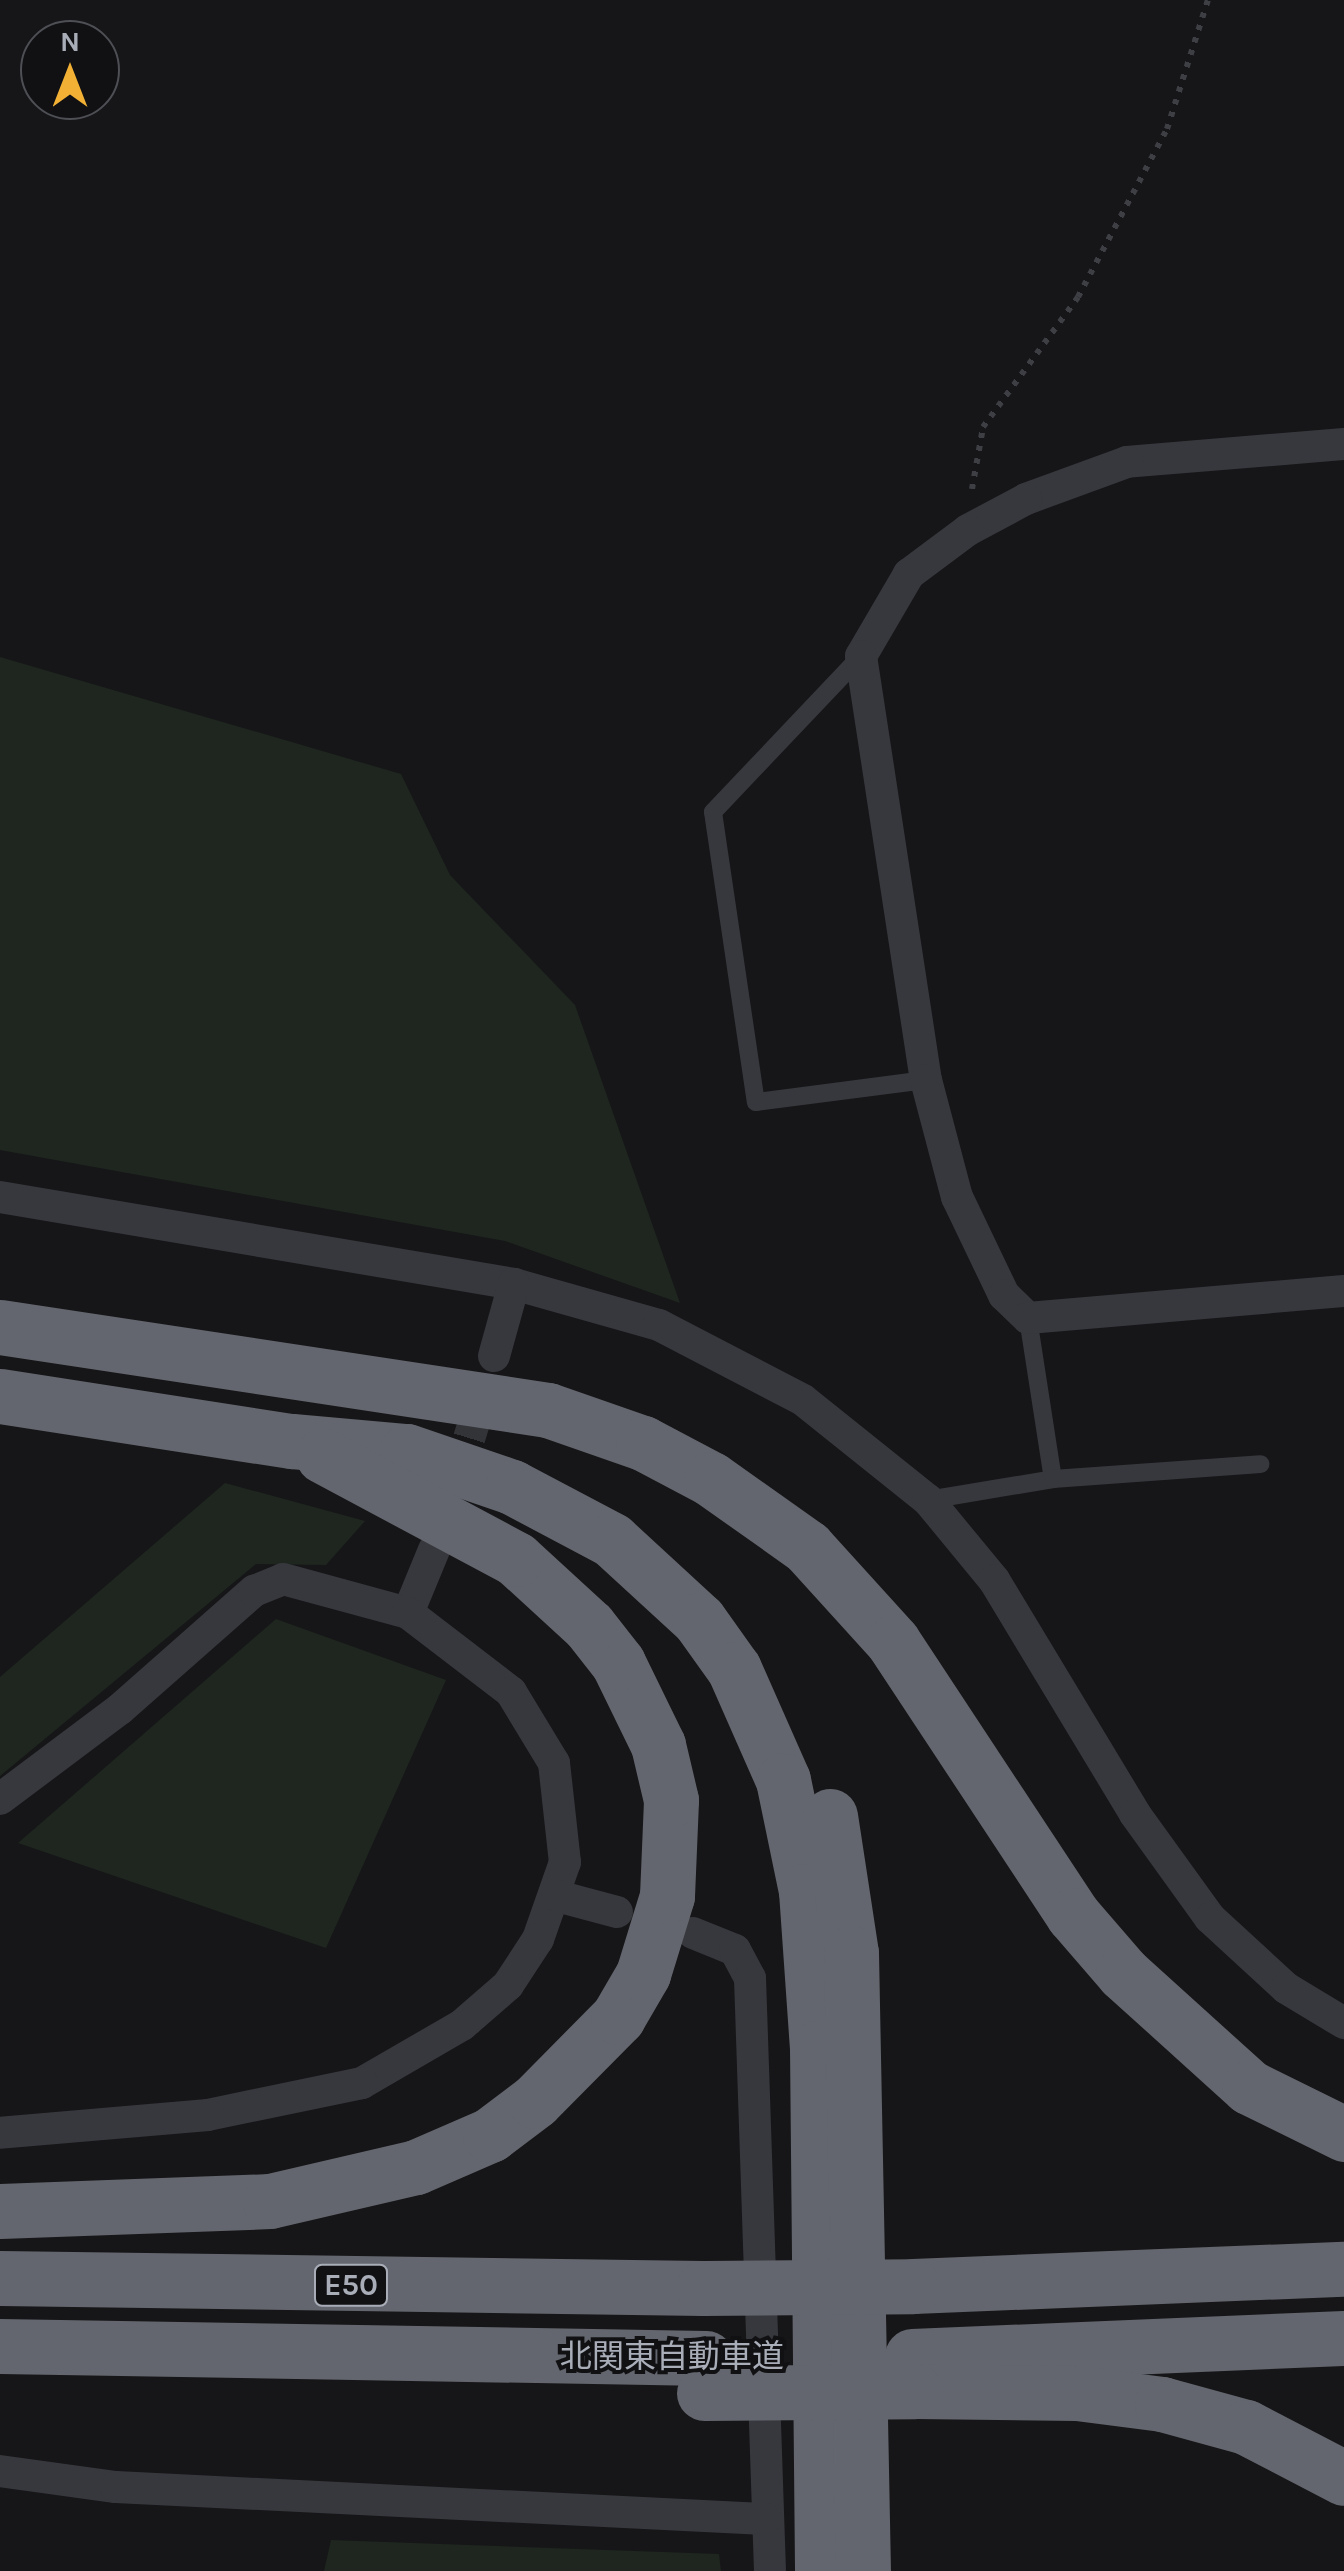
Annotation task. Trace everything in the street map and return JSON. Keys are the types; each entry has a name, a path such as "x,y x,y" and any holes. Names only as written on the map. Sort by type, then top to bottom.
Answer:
{"highway":[{"path":"0,1327 548,1410 643,1442 711,1479 806,1547 893,1642 1074,1915 1123,1973 1250,2087 1344,2134"},
{"path":"0,1396 292,1441 407,1451 512,1487 612,1540 699,1620 751,1705 783,1780 797,1836 813,1974 822,2571"},
{"path":"437,1396 595,1490 663,1537 730,1600 772,1662 820,1780 851,1953 864,2571"},
{"path":"0,2212 270,2201 416,2167 490,2135 536,2102 618,2017 657,1938 672,1848 671,1800 653,1732 618,1663 589,1626 516,1560 292,1441"},
{"name":"E50","path":"0,2278 703,2288 913,2286 1344,2269"},
{"name":"北関東自動車道","path":"0,2346 705,2376 913,2374 1344,2338"},
{"path":"913,2374 1162,2404 1246,2427 1344,2478"}],"street":[{"path":"1344,444 1127,462 1082,475 968,530 909,574 861,656 926,1080 957,1198 1004,1295 1028,1318 1344,1291"},
{"path":"0,1196 514,1284 659,1325 738,1362 804,1400 928,1500 994,1580 1135,1814 1210,1918 1286,1988 1344,2023"},
{"path":"494,1356 514,1284"},
{"path":"408,1613 434,1550"},
{"path":"0,1799 120,1709 254,1591 283,1579 408,1613 512,1692 554,1763 565,1862 557,1896 508,1985 462,2025 362,2083 208,2115 0,2133"},
{"path":"557,1896 617,1912"},
{"path":"693,1933 735,1950 750,1978 757,2063 765,2519 770,2571"},
{"path":"0,2470 116,2487 765,2519"}],"lane":[{"path":"861,656 713,812 756,1102 926,1080"},
{"path":"1028,1318 1053,1479"},
{"path":"928,1500 1053,1479 1260,1464"}],"path":[{"path":"968,530 983,427 1078,298 1158,146 1208,0"}],"shaded area":[{"path":"0,657 401,774 450,875 575,1005 680,1303 505,1241 0,1150"},
{"path":"225,1483 365,1521 326,1565 256,1564 0,1776 0,1677"},
{"path":"276,1619 446,1680 326,1948 18,1843"},
{"path":"331,2540 719,2554 721,2571 324,2571"}],"tunnel":[{"path":"455,1484 485,1387"}]}
